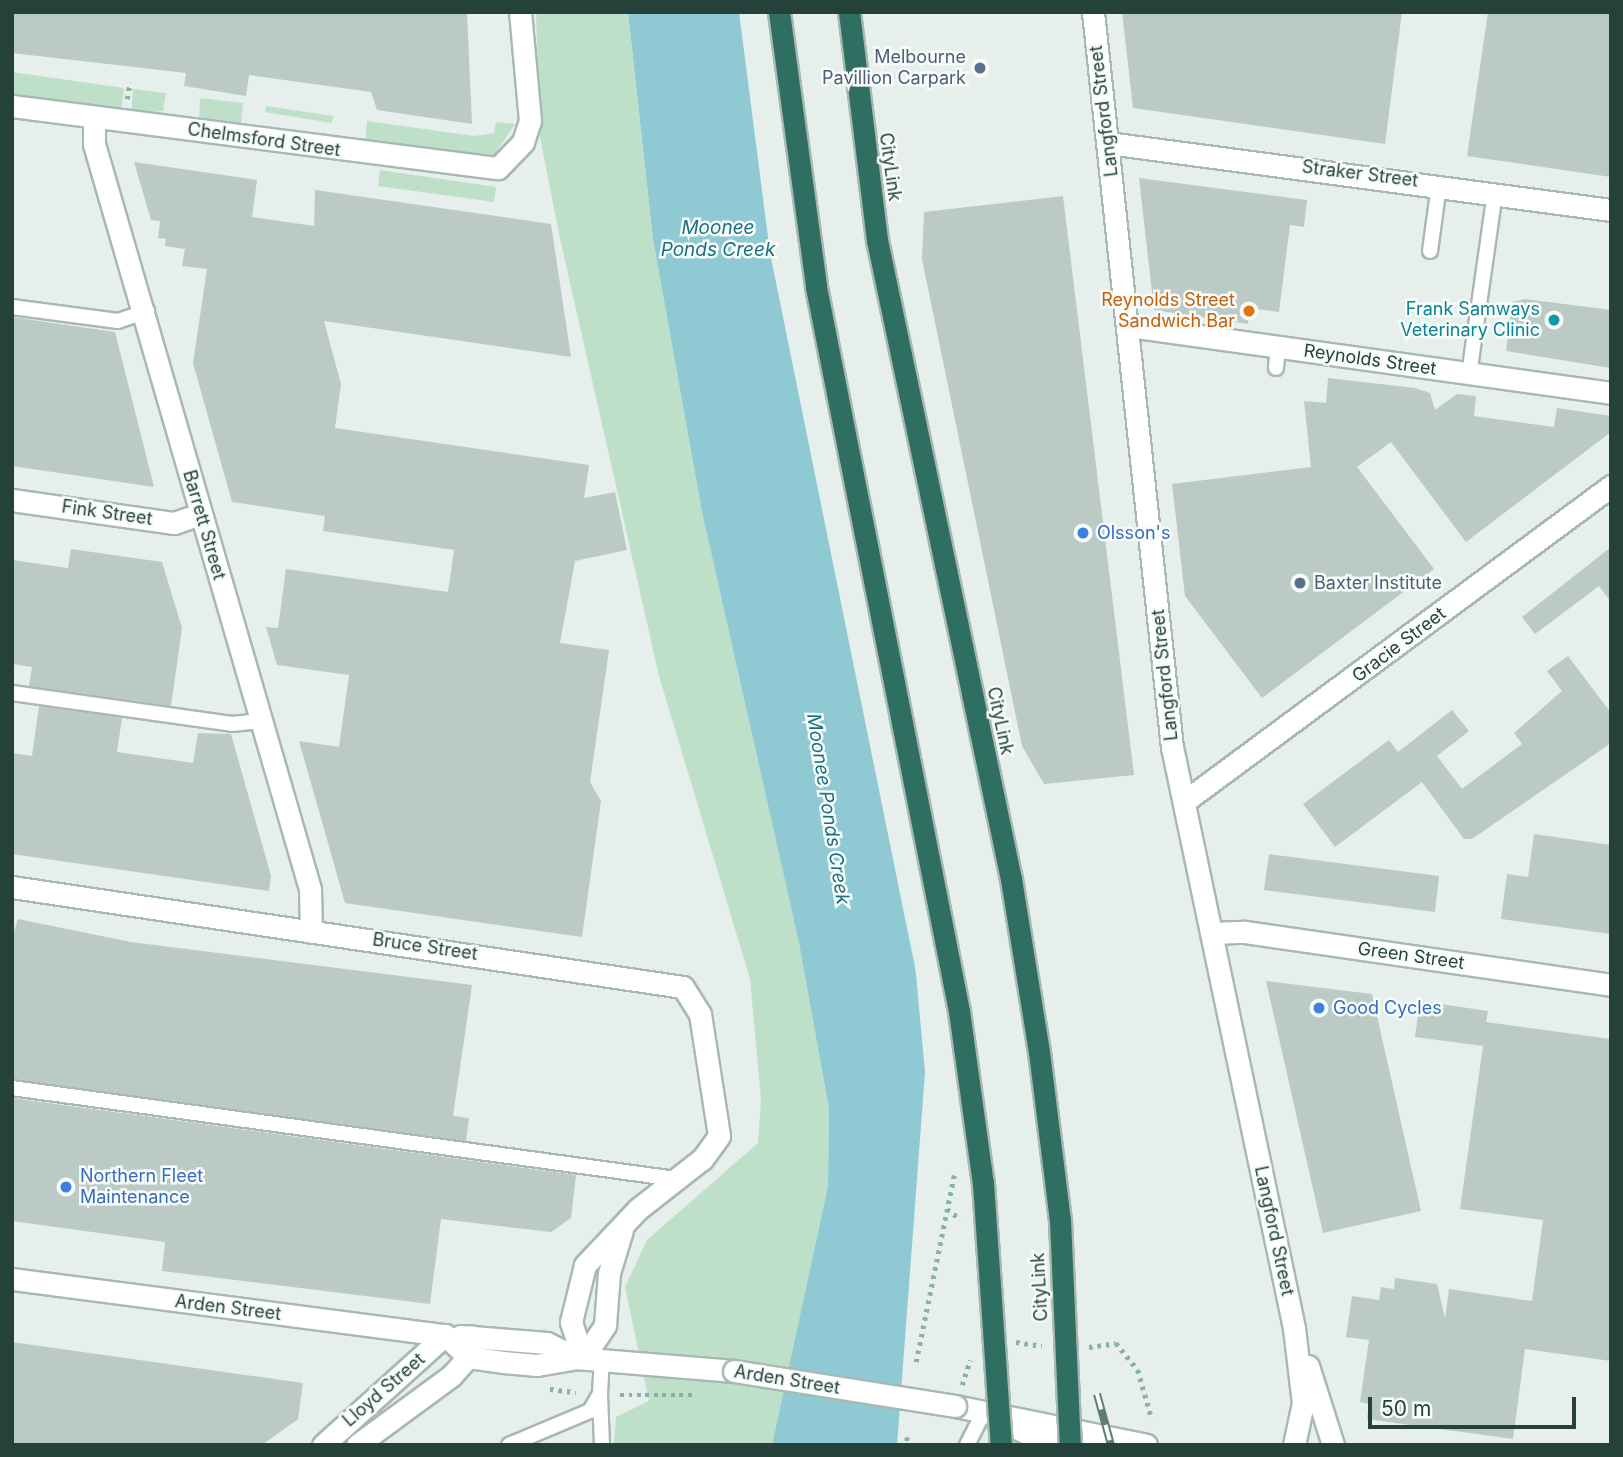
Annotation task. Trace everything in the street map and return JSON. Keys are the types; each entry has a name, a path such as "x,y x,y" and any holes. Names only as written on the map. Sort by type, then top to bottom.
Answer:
{"highway":[{"path":"779,12 816,287 960,1012 983,1183 1001,1445"},
{"name":"CityLink","path":"849,12 877,240 1011,878 1039,1052 1060,1220 1070,1445"}],"street":[{"name":"Chelmsford Street","path":"12,106 475,169 498,167 512,156 530,121 520,12"},
{"name":"Langford Street","path":"1093,12 1129,326 1172,747 1294,1328 1303,1403 1294,1445"},
{"name":"Barrett Street","path":"94,118 94,144 147,311 200,514 310,889 312,932"},
{"name":"Straker Street","path":"1108,143 1611,210"},
{"name":"Reynolds Street","path":"1129,326 1277,357 1469,375 1611,393"},
{"name":"Gracie Street","path":"1185,802 1611,486"},
{"name":"Fink Street","path":"12,500 174,523 200,514"},
{"name":"Bruce Street","path":"12,887 683,987 699,1014 719,1136 676,1179"},
{"name":"Green Street","path":"1211,933 1245,932 1611,985"},
{"path":"587,1359 571,1322 580,1275 627,1222 676,1179"},
{"path":"587,1359 606,1325 611,1261 627,1222"},
{"name":"Arden Street","path":"12,1279 445,1335 547,1343 587,1359"},
{"name":"Langford Street","path":"1294,1328 1333,1445"},
{"path":"445,1335 468,1357"},
{"name":"Lloyd Street","path":"323,1445 445,1335"},
{"path":"468,1357 471,1336"},
{"name":"Arden Street","path":"468,1357 537,1365 587,1359 734,1371 956,1406 1146,1445"},
{"name":"Lloyd Street","path":"357,1445 435,1390 468,1357"},
{"name":"Arden Street","path":"956,1406 982,1413 1052,1445"}],"lane":[{"path":"1430,251 1439,185"},
{"path":"1469,375 1496,193"},
{"path":"12,307 118,321 147,311"},
{"path":"12,693 232,723 261,721"},
{"path":"12,1088 676,1179"},
{"path":"587,1359 600,1394 602,1445"},
{"path":"509,1445 587,1413 600,1394"},
{"path":"967,1445 982,1413"}],"path":[{"path":"907,1437 908,1445"}],"green space":[{"path":"536,12 628,12 653,239 702,512 799,943 829,1109 828,1186 772,1445 614,1445 616,1417 649,1401 625,1287 647,1240 758,1143 761,1099 750,979 659,676 559,234 540,137"},
{"path":"12,72 124,88 122,105 118,111 12,97"},
{"path":"133,89 166,93 163,111 131,113"},
{"path":"200,98 243,103 241,123 199,120"},
{"path":"266,106 333,116 332,123 265,112"},
{"path":"367,121 474,136 494,133 496,122 515,124 492,158 365,146"},
{"path":"380,170 496,187 494,202 378,186"}],"water":[{"name":"Moonee Ponds Creek","path":"628,12 750,12 804,380 915,964 925,1072 897,1445 772,1445 828,1186 829,1109 799,943 702,512 653,239"}],"pier":[{"path":"739,12 754,12 807,379 922,1002 770,253"}],"building":[{"path":"12,12 467,12 472,124 377,110 371,92 249,75 246,96 184,86 186,73 12,53"},
{"path":"1122,12 1402,12 1385,144 1133,108"},
{"path":"1488,12 1611,12 1611,177 1467,156"},
{"path":"134,162 257,180 252,217 314,226 315,190 551,224 571,357 324,321 341,384 335,428 589,465 584,498 615,492 627,550 575,561 560,643 609,650 590,782 601,801 582,937 345,903 299,741 339,747 349,675 277,665 266,627 278,628 286,569 448,592 454,550 323,531 325,516 232,502 193,363 207,269 182,266 185,249 165,246 166,239 158,238 160,221 151,220"},
{"path":"1139,178 1307,200 1304,227 1290,225 1279,312 1250,308 1248,324 1154,310"},
{"path":"1063,196 1134,775 1044,784 1022,746 922,259 924,212"},
{"name":"Frank Samways Veterinary Clinic","path":"1525,299 1611,310 1611,368 1506,351 1512,302"},
{"path":"12,317 115,332 154,487 12,466"},
{"path":"1328,378 1415,388 1430,393 1435,410 1457,394 1476,396 1474,416 1554,427 1557,408 1611,416 1611,432 1466,542 1391,442 1357,467 1434,569 1262,698 1185,596 1172,484 1311,467 1304,401 1326,403"},
{"path":"1611,547 1611,602 1599,586 1535,634 1522,617"},
{"path":"71,549 162,562 182,628 171,706 29,686 32,667 12,664 12,560 68,568"},
{"path":"1568,656 1611,713 1611,743 1472,839 1464,839 1422,782 1335,847 1303,804 1389,740 1398,752 1452,710 1469,731 1437,756 1462,789 1522,744 1514,733 1562,691 1547,671"},
{"path":"39,706 122,718 117,752 193,763 198,733 231,734 271,876 269,891 12,854 12,753 32,756"},
{"path":"1534,834 1611,845 1611,934 1501,919 1507,874 1528,877"},
{"path":"1269,854 1439,876 1435,912 1264,890"},
{"path":"18,919 131,942 472,985 453,1116 469,1118 466,1141 12,1079 12,938"},
{"path":"1266,981 1372,994 1421,1211 1323,1233"},
{"path":"1420,1001 1488,1011 1486,1022 1611,1039 1611,1361 1525,1349 1513,1439 1367,1419 1369,1404 1360,1402 1369,1340 1346,1337 1352,1296 1379,1300 1381,1287 1394,1289 1395,1278 1437,1284 1445,1318 1449,1289 1532,1301 1543,1220 1460,1209 1483,1046 1415,1037"},
{"path":"12,1098 576,1175 571,1218 551,1232 441,1219 430,1304 162,1271 165,1242 12,1221"},
{"path":"12,1342 303,1383 298,1419 262,1445 12,1445"}],"railway":[{"path":"1097,1394 1111,1445"}],"place":[{"name":"Melbourne Pavillion Carpark","path":"980,68"},
{"name":"Reynolds Street Sandwich Bar","path":"1249,311"},
{"name":"Frank Samways Veterinary Clinic","path":"1554,320"},
{"name":"Olsson's","path":"1083,533"},
{"name":"Baxter Institute","path":"1300,583"},
{"name":"Good Cycles","path":"1319,1008"},
{"name":"Northern Fleet Maintenance","path":"66,1187"}]}
